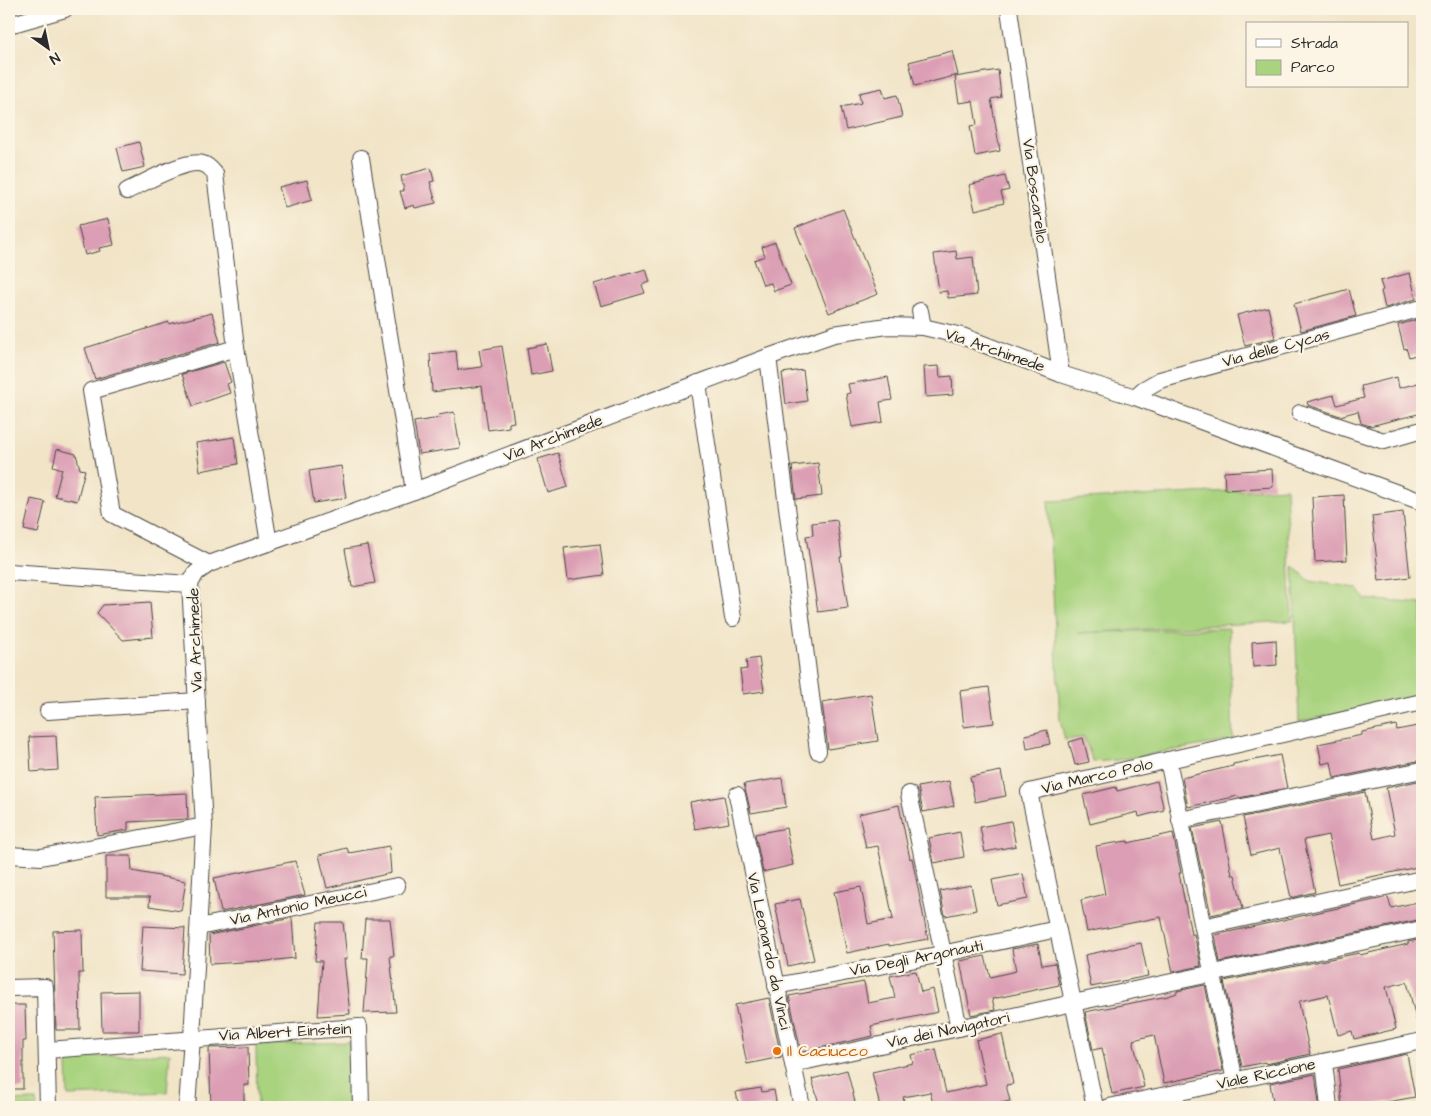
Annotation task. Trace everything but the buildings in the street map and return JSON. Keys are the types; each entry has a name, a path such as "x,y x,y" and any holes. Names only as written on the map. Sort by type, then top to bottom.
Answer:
{"street":[{"path":"9,25 65,9"},
{"name":"Via Boscarello","path":"1009,9 1062,374"},
{"path":"361,158 414,491"},
{"path":"127,191 184,165 203,164 209,167 215,174 236,348 268,543"},
{"name":"Via delle Cycas","path":"1135,398 1160,380 1422,308"},
{"path":"920,310 923,327"},
{"name":"Via Archimede","path":"187,1107 204,826 190,584 196,573 209,564 414,491 768,357 834,334 887,326 923,327 962,336 1062,374 1135,398 1422,502"},
{"path":"209,564 112,514 91,391 236,348"},
{"path":"768,357 818,751"},
{"path":"698,383 733,618"},
{"path":"1300,414 1384,441 1422,430"},
{"path":"9,572 190,584"},
{"path":"48,710 197,701"},
{"name":"Via Marco Polo","path":"1096,1107 1029,792 1422,702"},
{"path":"1168,760 1235,1081"},
{"path":"1180,820 1422,770"},
{"path":"909,794 959,1028"},
{"name":"Via Leonardo da Vinci","path":"737,795 802,1107"},
{"path":"9,855 41,858 204,826"},
{"path":"1202,927 1422,879"},
{"name":"Via Antonio Meucci","path":"199,927 397,886"},
{"name":"Via Degli Argonauti","path":"776,986 942,954 1057,929"},
{"name":"Via dei Navigatori","path":"793,1064 1422,929"},
{"path":"9,988 45,987 48,1107"},
{"name":"Via Albert Einstein","path":"192,1038 359,1027 361,1107"},
{"path":"47,1050 192,1038"},
{"name":"Viale Riccione","path":"1109,1107 1422,1041"},
{"path":"1324,1062 1329,1107"}],"green space":[{"path":"1286,488 1292,621 1077,633 1229,628 1233,740 1117,760 1093,762 1084,737 1065,740 1060,720 1048,501"},
{"path":"1293,566 1310,581 1357,588 1365,599 1422,604 1422,696 1299,722"},
{"path":"349,1042 350,1107 257,1107 256,1045"},
{"path":"170,1053 167,1092 68,1096 67,1058"},
{"path":"36,1100 37,1107 9,1107 9,1101"}],"place":[{"name":"Il Caciucco","path":"777,1051"}]}
